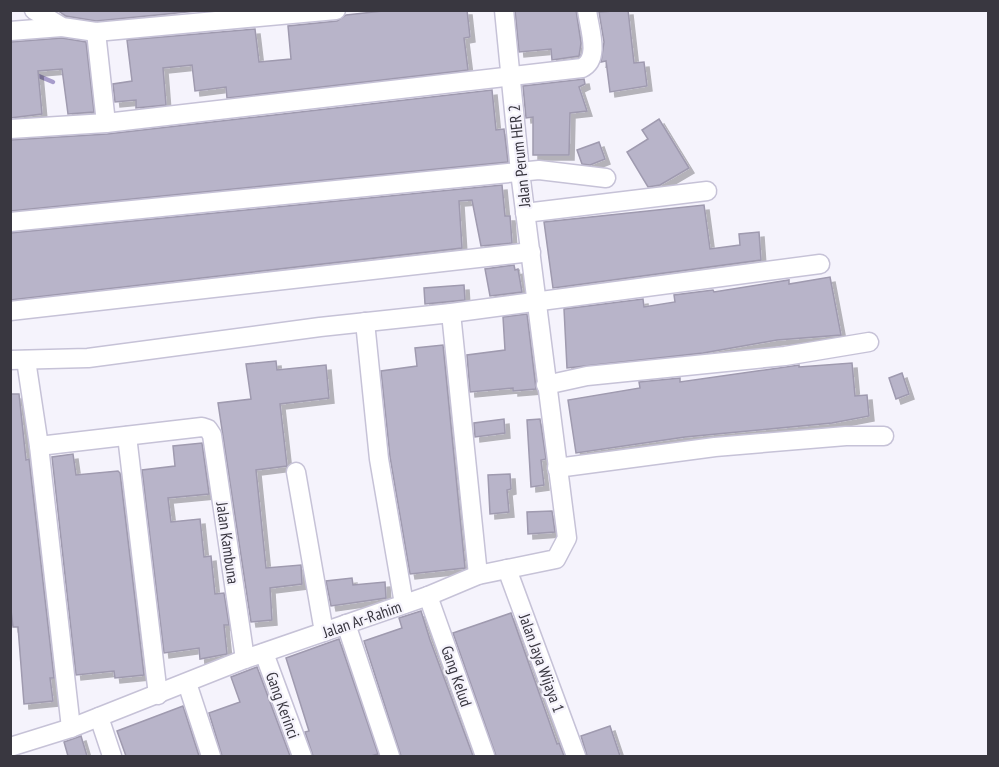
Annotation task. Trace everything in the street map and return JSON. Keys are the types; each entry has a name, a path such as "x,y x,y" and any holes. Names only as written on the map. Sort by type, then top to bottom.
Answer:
{"street":[{"path":"34,10 62,27"},
{"path":"10,31 62,27 96,32 336,10"},
{"name":"Jalan Perum HER 2","path":"504,10 520,172 557,468"},
{"path":"10,129 106,123 511,78 588,65 593,56 587,10"},
{"path":"96,32 106,123"},
{"path":"10,222 539,170 606,178"},
{"path":"585,177 594,203"},
{"path":"525,213 707,191"},
{"path":"10,311 531,252"},
{"path":"71,728 39,446 18,360 88,358 820,264"},
{"path":"451,313 478,575"},
{"path":"365,322 379,459 404,604"},
{"path":"546,385 587,376 785,356 869,342"},
{"name":"Jalan Kambuna","path":"128,436 202,427 208,429 212,435 245,659"},
{"path":"39,446 128,436 158,695"},
{"path":"557,468 715,447 846,436 884,436"},
{"name":"Jalan Ar-Rahim","path":"21,749 245,659 428,596 478,575 556,559 567,538 557,468"},
{"path":"296,472 324,632"},
{"name":"Jalan Jaya Wijaya 1","path":"507,569 576,756"},
{"name":"Gang Kelud","path":"428,596 485,756"},
{"path":"346,624 390,756"},
{"name":"Gang Kerinci","path":"264,653 302,756"},
{"path":"187,683 211,756"},
{"path":"99,717 112,756"}],"building":[{"path":"57,10 207,10 96,21 66,16"},
{"path":"392,10 467,10 470,37 464,38 468,70 227,98 226,87 195,91 192,65 163,68 166,105 136,108 136,100 115,102 113,84 132,81 127,40 255,29 259,62 291,59 288,26 337,21 346,15"},
{"path":"515,10 576,10 581,43 579,56 552,60 551,49 519,52"},
{"path":"628,10 634,63 644,62 647,86 610,92 606,61 601,62 604,42 599,12"},
{"path":"62,38 86,42 94,112 68,114 62,69 38,71 42,114 10,118 10,42"},
{"path":"584,79 585,84 579,87 587,111 570,113 569,155 533,155 533,117 526,118 523,86"},
{"path":"492,90 496,130 504,129 508,162 10,211 10,140 107,134"},
{"path":"659,119 689,168 660,185 648,187 627,152 648,139 642,130"},
{"path":"599,142 605,159 590,165 582,164 577,150"},
{"path":"502,185 505,216 510,216 512,243 481,246 472,200 459,201 462,248 10,300 10,233"},
{"path":"704,205 710,249 740,245 739,234 759,232 761,260 553,288 544,222"},
{"path":"514,265 515,270 518,269 522,292 490,296 485,269"},
{"path":"830,277 841,335 777,340 703,353 567,368 564,309 643,299 644,307 675,302 674,295 713,290 714,292 789,280 789,284"},
{"path":"464,285 465,300 425,304 424,288"},
{"path":"527,314 536,389 513,391 513,388 470,392 467,355 505,350 503,317"},
{"path":"443,345 465,568 410,574 390,457 381,371 417,366 415,348"},
{"path":"276,361 277,370 326,365 329,398 280,404 287,466 256,470 266,568 301,565 302,584 270,588 272,620 251,622 218,403 251,399 246,364"},
{"path":"852,363 855,396 867,395 869,416 832,423 685,437 576,453 568,400 640,388 639,382 680,378 680,382 799,365 799,367"},
{"path":"902,373 909,394 896,399 889,378"},
{"path":"10,394 19,394 26,460 29,459 54,678 50,678 53,701 24,704 18,627 13,627 10,602"},
{"path":"504,419 505,433 475,437 474,423"},
{"path":"540,419 546,459 541,460 544,485 531,487 527,420"},
{"path":"202,443 209,494 168,498 171,522 200,519 204,557 211,556 215,594 224,593 229,625 224,625 227,654 200,659 199,648 164,653 142,470 175,466 173,446"},
{"path":"73,454 76,475 118,471 120,473 144,675 115,678 114,671 76,675 52,457"},
{"path":"510,474 511,489 507,490 509,512 490,514 488,475"},
{"path":"552,511 555,532 528,534 527,512"},
{"path":"352,578 353,585 385,582 386,598 331,606 326,581"},
{"path":"421,611 473,756 401,756 364,641 402,628 399,618"},
{"path":"511,613 557,744 559,743 564,756 496,756 453,633"},
{"path":"339,639 378,754 313,756 305,732 309,731 286,658"},
{"path":"257,667 290,756 222,756 209,713 240,702 231,677"},
{"path":"183,706 199,756 126,756 117,731"},
{"path":"610,726 620,756 587,756 581,736"},
{"path":"81,736 87,756 68,756 64,742"}],"waterway":[{"path":"34,74 53,82"}]}
